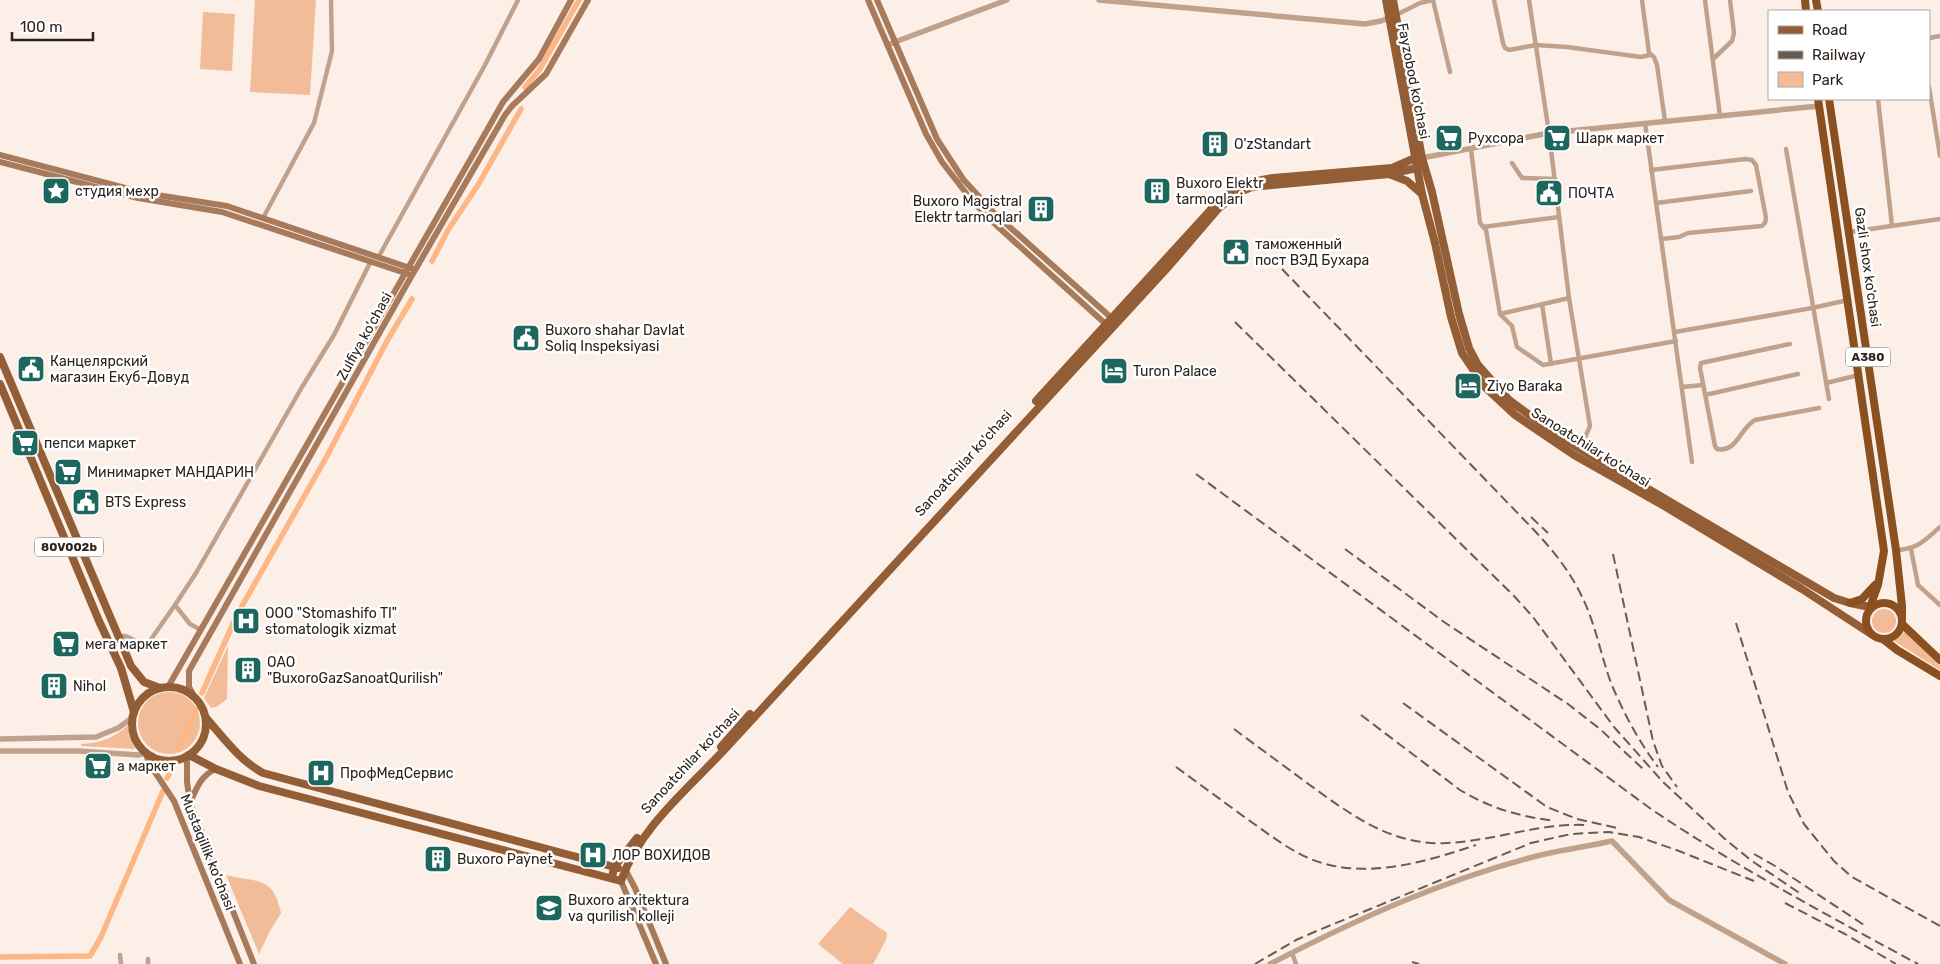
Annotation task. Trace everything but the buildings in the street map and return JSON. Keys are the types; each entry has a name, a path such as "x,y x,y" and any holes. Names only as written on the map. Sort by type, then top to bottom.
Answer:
{"highway":[{"name":"Gazli shox ko'chasi","path":"1829,100 1896,550 1902,620"},
{"name":"Gazli shox ko'chasi","path":"1819,103 1884,551 1880,577 1870,607"},
{"path":"1850,603 1862,599 1870,592 1880,577"},
{"path":"1940,660 1902,620 1895,606 1889,603 1870,607 1866,621 1871,634 1883,639 1896,650 1940,676"},
{"path":"1883,639 1895,636 1902,620"}],"main road":[{"name":"Zulfiya ko'chasi","path":"168,687 202,631 504,102 539,59 571,0"},
{"name":"Zulfiya ko'chasi","path":"194,696 189,688 189,671 506,115 512,106 546,74 588,0"},
{"path":"868,0 886,46 926,134 942,162 973,202 1111,323"},
{"path":"878,0 937,139 963,179 994,213 1111,323"},
{"name":"Fayzobod ko'chasi","path":"1386,0 1392,16 1419,158 1417,168"},
{"path":"1392,16 1393,0"},
{"path":"0,155 144,193 227,206 379,256 415,273"},
{"name":"Sanoatchilar ko'chasi","path":"1391,171 1419,158 1432,192 1459,314 1469,348 1478,365 1509,400 1580,449 1871,634"},
{"path":"0,162 138,198 222,212 371,261 407,270"},
{"name":"Sanoatchilar ko'chasi","path":"612,878 614,867 652,820 1111,323 1218,210 1237,193 1252,187 1417,168 1451,317 1462,353 1485,387 1514,415 1574,455 1668,504"},
{"path":"1391,171 1407,181 1422,194"},
{"path":"1402,171 1429,186 1432,192"},
{"name":"Sanoatchilar ko'chasi","path":"621,881 637,846 653,825 732,742 1111,323"},
{"name":"80V002b","path":"0,357 2,370 131,666 144,682 160,688"},
{"name":"80V002b","path":"0,384 99,621 121,668 133,715 133,731 137,742 146,753"},
{"path":"310,440 317,445"},
{"path":"1668,504 1834,598 1870,607"},
{"path":"133,715 141,701 149,693 160,688 168,687 186,691 194,696 202,706 206,718 206,730 201,743 188,756 176,760 167,760 146,753"},
{"path":"206,718 237,755 263,773 625,869 635,888 666,964"},
{"name":"Mustaqillik ko'chasi","path":"146,753 149,763 174,801 240,964"},
{"path":"188,756 259,786 621,881 656,964"},
{"name":"Mustaqillik ko'chasi","path":"188,756 187,782 190,803 254,964"},
{"path":"190,803 202,780 210,771 216,769"},
{"path":"344,807 347,796"}],"street":[{"path":"263,218 314,123 332,51 331,0"},
{"path":"379,256 485,65 518,0"},
{"path":"886,46 1007,0"},
{"path":"1099,0 1365,24 1392,16 1420,2 1432,0 1450,72"},
{"path":"1494,0 1505,48 1509,50 1536,44 1641,57 1650,55"},
{"path":"1529,0 1549,133 1569,298 1590,426 1580,449"},
{"path":"1642,0 1650,55 1654,57 1657,64 1665,121"},
{"path":"1705,0 1720,116"},
{"path":"1713,59 1732,41 1734,33 1730,0"},
{"path":"1930,92 1940,156"},
{"path":"1878,100 1892,226"},
{"path":"1419,158 1549,133 1720,116 1819,103"},
{"path":"1645,123 1692,462"},
{"path":"1471,148 1480,223 1486,230 1500,314 1512,326 1517,347 1543,365 1676,341"},
{"path":"1786,149 1829,399"},
{"path":"1651,170 1745,159 1752,160 1756,165 1766,218 1762,226 1688,233 1679,237 1661,239"},
{"path":"1512,163 1522,178 1555,179"},
{"path":"1656,203 1751,191"},
{"path":"1483,227 1559,217"},
{"path":"1850,232 1940,219"},
{"path":"118,636 130,637 138,643 147,644 196,573 302,387 334,335 371,261"},
{"path":"1500,314 1569,298"},
{"path":"1675,332 1848,300"},
{"path":"1542,304 1551,364"},
{"path":"1790,344 1701,363 1700,368 1715,446 1720,450 1732,448 1750,422 1755,420 1819,408"},
{"path":"1705,394 1798,374"},
{"path":"1826,383 1859,375"},
{"path":"1682,386 1703,385"},
{"path":"1896,550 1911,549 1926,540 1940,527"},
{"path":"1911,549 1918,585 1940,605"},
{"path":"175,604 190,624 202,631"},
{"path":"0,739 96,737 118,728 133,715"},
{"path":"0,751 79,751 138,755 146,753"},
{"path":"1270,964 1323,937 1404,902 1489,870 1546,854 1612,841 1669,900 1785,964"},
{"path":"1292,953 1296,964"},
{"path":"120,955 121,964"}],"green space":[{"path":"255,0 316,0 310,95 250,92"},
{"path":"203,12 235,14 232,71 200,69"},
{"path":"1884,609 1893,612 1896,621 1893,630 1884,633 1875,630 1872,621 1875,612"},
{"path":"1905,632 1940,666 1940,670 1894,641"},
{"path":"228,646 227,699 216,707 211,708 204,698"},
{"path":"169,692 186,697 191,701 195,706 200,723 195,740 191,745 186,749 169,754 152,749 147,745 143,740 138,723 143,706 147,701 152,697"},
{"path":"128,725 129,734 135,749 81,746 81,744 107,739"},
{"path":"226,875 255,881 268,886 278,901 281,913 259,954"},
{"path":"850,907 887,933 886,940 873,964 843,964 818,944"}],"waterway":[{"path":"525,87 540,69 579,0"},
{"path":"432,261 448,230 478,185 521,109"},
{"path":"202,693 237,615 327,456 387,341 412,299"},
{"path":"179,748 196,709"},
{"path":"167,778 173,767"},
{"path":"0,957 90,956 101,937 163,791"}],"railway":[{"path":"1282,269 1557,556 1583,599 1593,623 1611,683 1621,705 1638,737 1658,767"},
{"path":"1235,322 1514,596 1533,617 1614,727 1663,782 1726,840 1752,861 1801,894"},
{"path":"1196,474 1651,809 1749,871 1918,964"},
{"path":"1531,517 1548,533"},
{"path":"1345,549 1444,622 1568,704 1600,729 1643,769"},
{"path":"1613,554 1653,741 1662,766 1677,787"},
{"path":"1736,623 1788,792 1804,824 1834,861 1852,877 1940,926"},
{"path":"1403,703 1547,807 1577,819 1617,828"},
{"path":"1361,715 1472,797 1506,811 1555,821"},
{"path":"1234,729 1323,795 1355,816 1389,834 1427,843 1447,843 1464,842 1533,829 1586,825"},
{"path":"1176,767 1284,845 1312,860 1322,863 1361,869 1400,866 1439,857 1476,845"},
{"path":"1255,964 1296,940 1319,930 1531,843 1571,834 1609,832 1639,837 1754,881"},
{"path":"1754,854 1867,927"},
{"path":"1785,903 1845,934 1896,964"},
{"path":"1412,962 1419,964"}],"place":[{"name":"Рухсора","path":"1449,138"},
{"name":"Шарк маркет","path":"1557,138"},
{"name":"O'zStandart","path":"1215,144"},
{"name":"студия мехр","path":"56,191"},
{"name":"Buxoro Elektr tarmoqlari","path":"1157,191"},
{"name":"ПОЧТА","path":"1549,193"},
{"name":"Buxoro Magistral Elektr tarmoqlari","path":"1041,209"},
{"name":"таможенный пост ВЭД Бухара","path":"1236,252"},
{"name":"Buxoro shahar Davlat Soliq Inspeksiyasi","path":"526,338"},
{"name":"Канцелярский магазин Екуб-Довуд","path":"31,369"},
{"name":"Turon Palace","path":"1114,371"},
{"name":"Ziyo Baraka","path":"1468,386"},
{"name":"пепси маркет","path":"25,443"},
{"name":"Минимаркет МАНДАРИН","path":"68,472"},
{"name":"BTS Express","path":"86,502"},
{"name":"OOO \"Stomashifo TI\" stomatologik xizmat","path":"246,621"},
{"name":"мега маркет","path":"66,644"},
{"name":"ОАО \"BuxoroGazSanoatQurilish\"","path":"248,670"},
{"name":"Nihol","path":"54,686"},
{"name":"а маркет","path":"98,766"},
{"name":"ПрофМедСервис","path":"321,773"},
{"name":"ЛОР ВОХИДОВ","path":"593,855"},
{"name":"Buxoro Paynet","path":"438,859"},
{"name":"Buxoro arxitektura va qurilish kolleji","path":"549,908"}]}
